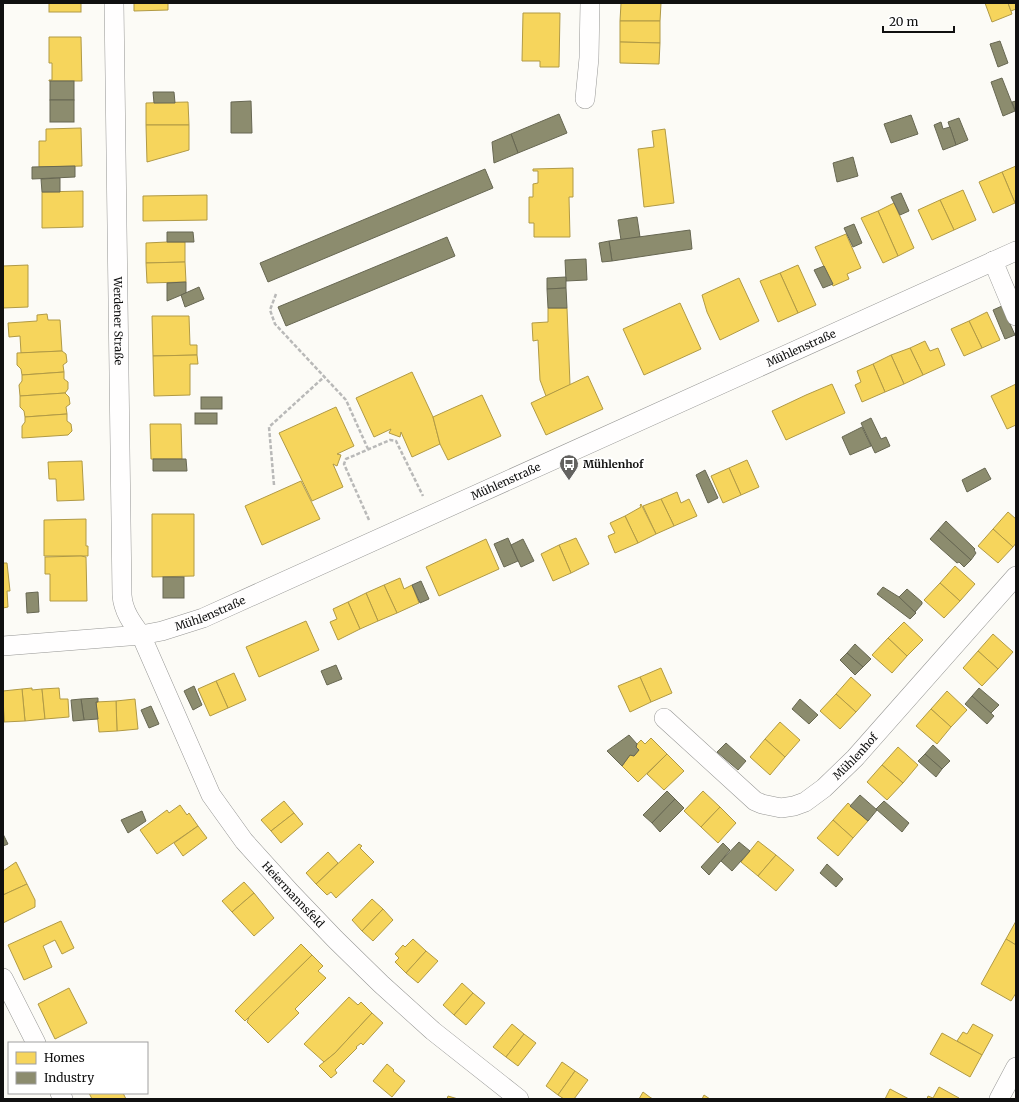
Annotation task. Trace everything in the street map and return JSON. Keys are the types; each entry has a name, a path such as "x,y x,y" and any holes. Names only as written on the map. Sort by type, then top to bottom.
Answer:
{"street":[{"name":"Werdener Straße","path":"114,3 122,602 130,619 141,634"},
{"path":"585,99 589,58 590,3"},
{"name":"Mühlenstraße","path":"3,646 141,634 162,631 203,618 1016,251"},
{"path":"993,261 1016,316"},
{"name":"Mühlenhof","path":"664,718 755,801 780,808 794,806 805,802 824,788 855,758 1016,576"},
{"name":"Heiermannsfeld","path":"141,634 211,795 244,841 291,893 381,984 433,1031 519,1099"},
{"path":"3,978 35,1042"},
{"path":"999,1099 1016,1067"}],"path":[{"path":"276,294 270,310 275,324 346,400 368,449"},
{"path":"274,485 269,427 324,377"},
{"path":"377,539 344,464 346,459 368,449 390,440 396,441 432,515"}],"building: Homes":[{"path":"49,3 81,3 81,12 49,12"},
{"path":"134,3 168,3 168,10 134,11"},
{"path":"621,3 661,3 660,21 620,21"},
{"path":"985,3 1008,3 1012,14 992,22"},
{"path":"1008,3 1016,3 1016,9 1011,11"},
{"path":"523,13 560,13 559,67 540,67 540,61 522,61"},
{"path":"620,21 660,21 660,43 620,42"},
{"path":"49,37 81,37 82,81 49,81 52,80 52,63 49,63"},
{"path":"620,42 660,43 659,64 620,63"},
{"path":"188,102 189,125 146,125 146,103"},
{"path":"146,125 189,125 189,150 147,162"},
{"path":"81,128 82,166 39,167 39,141 46,141 46,129"},
{"path":"665,129 674,203 644,207 638,149 654,147 652,131"},
{"path":"1016,166 1016,203 1015,203 1002,172"},
{"path":"573,168 573,197 569,197 570,237 534,237 534,223 529,223 529,197 533,197 533,184 538,183 538,171 533,171 533,169"},
{"path":"1002,172 1015,203 993,213 979,182"},
{"path":"963,190 976,220 954,230 940,200"},
{"path":"83,191 83,227 42,228 42,192"},
{"path":"207,195 207,220 143,221 143,196"},
{"path":"940,200 954,230 932,240 918,210"},
{"path":"894,203 914,248 898,256 878,211"},
{"path":"878,211 898,256 883,263 861,218"},
{"path":"846,234 861,268 847,274 849,279 833,286 815,247"},
{"path":"185,242 185,262 146,263 146,243"},
{"path":"185,262 186,282 147,283 146,263"},
{"path":"28,265 28,307 3,308 3,266"},
{"path":"798,265 816,305 798,313 780,273"},
{"path":"780,273 798,313 778,322 760,281"},
{"path":"739,278 759,321 720,340 707,312 702,295"},
{"path":"680,303 701,349 644,375 623,329"},
{"path":"548,308 567,308 570,385 546,396 540,380 538,340 533,341 532,323 548,322"},
{"path":"987,312 1000,340 982,348 969,321"},
{"path":"47,314 48,320 60,320 62,351 21,353 20,336 9,337 8,323 37,321 37,315"},
{"path":"152,316 189,316 190,345 197,345 197,355 153,356"},
{"path":"969,321 982,348 964,356 951,329"},
{"path":"925,341 930,351 938,348 945,365 923,375 910,348"},
{"path":"910,348 923,375 904,384 891,355"},
{"path":"62,351 66,354 67,362 63,365 64,372 22,375 21,369 17,365 17,353"},
{"path":"197,355 198,364 190,364 190,395 154,396 153,356"},
{"path":"891,355 904,384 885,392 873,364"},
{"path":"873,364 885,392 862,402 855,385 861,382 857,371"},
{"path":"64,372 64,379 68,382 68,389 65,393 20,396 19,385 22,381 22,375"},
{"path":"412,372 433,417 440,444 412,457 401,432 400,437 389,433 391,429 374,437 356,398"},
{"path":"588,376 603,409 546,435 531,403"},
{"path":"832,384 845,413 786,440 772,411"},
{"path":"1016,384 1016,425 1007,429 991,396"},
{"path":"65,393 69,397 70,404 66,407 67,414 25,417 24,411 20,407 20,396"},
{"path":"482,395 501,436 448,460 440,444 433,417"},
{"path":"336,407 354,446 337,454 341,455 337,466 333,464 343,487 312,501 279,433"},
{"path":"67,414 67,421 71,424 72,431 68,435 22,438 22,426 25,422 25,417"},
{"path":"150,424 181,424 182,459 151,459"},
{"path":"747,460 759,487 741,495 729,468"},
{"path":"82,461 84,500 57,501 56,479 49,479 48,462"},
{"path":"729,468 741,495 723,503 711,476"},
{"path":"301,481 320,519 262,545 245,506"},
{"path":"677,492 681,503 689,499 697,516 674,526 661,499"},
{"path":"661,499 674,526 656,534 643,506"},
{"path":"641,504 656,534 638,543 625,516 641,507"},
{"path":"1008,512 1016,519 1016,543 1013,547 993,529"},
{"path":"152,514 194,514 194,576 152,577"},
{"path":"625,516 638,543 615,553 608,536 615,533 610,523"},
{"path":"86,519 86,546 88,546 88,556 44,556 44,520"},
{"path":"993,529 1013,547 998,563 978,546"},
{"path":"576,538 589,564 571,573 559,545"},
{"path":"486,539 499,569 439,596 426,567"},
{"path":"559,545 571,573 553,581 541,554"},
{"path":"45,557 86,557 87,601 50,601 50,574 45,574"},
{"path":"3,563 7,563 10,591 7,591 8,607 3,608"},
{"path":"955,566 975,584 960,601 940,583"},
{"path":"400,578 404,589 412,585 419,603 397,613 384,585"},
{"path":"940,583 960,601 944,618 924,600"},
{"path":"384,585 397,613 378,621 366,593"},
{"path":"366,593 378,621 360,629 348,602"},
{"path":"348,602 360,629 338,640 330,622 337,619 333,609"},
{"path":"306,621 319,650 259,677 246,647"},
{"path":"904,622 923,640 907,656 888,638"},
{"path":"993,634 1013,652 998,669 978,651"},
{"path":"888,638 907,656 892,673 872,655"},
{"path":"978,651 998,669 982,686 963,668"},
{"path":"661,668 672,693 651,702 640,677"},
{"path":"234,673 246,700 228,708 216,681"},
{"path":"640,677 651,702 630,712 618,686"},
{"path":"851,677 871,695 856,712 836,694"},
{"path":"216,681 228,708 210,716 198,689"},
{"path":"32,688 32,690 42,689 45,719 25,721 22,689"},
{"path":"59,688 60,699 68,699 69,717 45,719 42,689"},
{"path":"22,689 25,721 4,722 3,691"},
{"path":"947,691 967,710 951,727 931,709"},
{"path":"836,694 856,712 840,729 820,711"},
{"path":"135,699 138,729 117,731 116,701"},
{"path":"3,700 4,722 3,722"},
{"path":"116,701 117,731 99,732 96,702"},
{"path":"931,709 951,727 937,744 916,726"},
{"path":"780,722 800,740 785,757 765,739"},
{"path":"651,738 667,754 638,782 622,766 630,755 634,756 639,750 636,747 641,740 645,744"},
{"path":"765,739 785,757 770,775 750,757"},
{"path":"898,747 918,765 903,783 882,765"},
{"path":"667,754 684,771 664,790 647,774"},
{"path":"882,765 903,783 887,800 867,782"},
{"path":"703,791 720,807 701,827 684,811"},
{"path":"284,801 294,813 271,831 261,820"},
{"path":"848,803 868,821 853,838 833,820"},
{"path":"180,805 187,815 189,813 198,826 157,854 140,830 167,810 169,813"},
{"path":"720,807 736,823 718,843 701,827"},
{"path":"294,813 303,824 281,843 271,831"},
{"path":"833,820 853,838 838,856 817,838"},
{"path":"198,826 207,838 183,856 174,843"},
{"path":"758,841 776,855 758,876 741,862"},
{"path":"359,844 362,846 360,848 374,862 336,898 331,892 327,895 316,884"},
{"path":"328,852 338,863 316,884 306,873"},
{"path":"776,855 794,870 776,891 758,876"},
{"path":"16,862 27,884 3,895 3,871"},
{"path":"244,882 254,893 232,912 222,901"},
{"path":"27,884 35,900 35,907 3,923 3,895"},
{"path":"254,893 274,918 254,936 232,912"},
{"path":"372,899 383,909 362,931 352,920"},
{"path":"383,909 393,920 373,941 362,931"},
{"path":"61,921 74,948 62,954 55,940 43,946 52,967 24,980 8,945"},
{"path":"1016,921 1016,945 1006,939"},
{"path":"413,939 426,951 406,973 395,962 399,958 395,954 403,945 405,947"},
{"path":"1006,939 1016,945 1016,993 1011,1001 981,984"},
{"path":"301,944 312,955 245,1021 235,1011"},
{"path":"426,951 438,961 418,983 406,973"},
{"path":"312,955 323,966 318,971 326,978 295,1009 299,1013 268,1043 247,1022 249,1017"},
{"path":"462,983 473,993 454,1015 443,1005"},
{"path":"69,988 87,1023 55,1039 38,1004"},
{"path":"473,993 485,1003 466,1025 454,1015"},
{"path":"349,997 358,1005 361,1002 372,1013 335,1053 324,1062 304,1044"},
{"path":"372,1013 383,1023 363,1045 361,1043 356,1047 357,1048 335,1070 337,1073 331,1078 319,1066 335,1053"},
{"path":"512,1024 524,1034 506,1057 493,1047"},
{"path":"973,1024 993,1035 982,1055 957,1041 963,1032 967,1034"},
{"path":"942,1033 982,1055 970,1077 930,1054"},
{"path":"524,1034 536,1043 518,1066 506,1057"},
{"path":"562,1062 575,1071 558,1095 546,1086"},
{"path":"387,1064 405,1081 392,1097 373,1081"},
{"path":"575,1071 588,1080 574,1099 564,1099 558,1095"},
{"path":"939,1087 959,1099 927,1099 928,1096 933,1098"},
{"path":"890,1089 909,1099 885,1099"},
{"path":"643,1092 651,1098 654,1099 639,1099"},
{"path":"90,1094 124,1094 126,1099 92,1099"},
{"path":"704,1095 710,1099 702,1099"},
{"path":"448,1096 458,1099 447,1099"}],"building: Industry":[{"path":"1000,41 1008,63 998,67 990,44"},
{"path":"1002,78 1015,111 1003,116 991,82"},
{"path":"50,81 74,81 74,100 50,100"},
{"path":"153,92 174,92 175,103 154,103"},
{"path":"50,100 74,100 74,122 50,122"},
{"path":"251,101 252,133 231,133 231,102"},
{"path":"1016,101 1016,112 1012,102"},
{"path":"559,114 567,133 518,153 511,134"},
{"path":"911,115 918,134 891,143 884,124"},
{"path":"959,118 968,140 956,145 948,122"},
{"path":"941,122 943,129 950,127 956,145 943,150 934,125"},
{"path":"511,134 518,153 494,163 492,142"},
{"path":"853,157 858,176 837,182 833,163"},
{"path":"75,166 75,177 32,179 32,167"},
{"path":"485,169 493,188 268,282 260,263"},
{"path":"60,178 60,192 42,192 41,179"},
{"path":"901,193 909,211 900,215 891,197"},
{"path":"637,217 640,237 621,240 618,220"},
{"path":"854,224 862,243 853,247 844,228"},
{"path":"690,230 692,249 612,261 609,241"},
{"path":"167,232 193,232 194,242 167,242"},
{"path":"447,237 455,256 286,326 278,307"},
{"path":"609,241 612,261 602,262 599,243"},
{"path":"586,259 587,280 566,281 565,260"},
{"path":"824,266 833,284 823,288 814,270"},
{"path":"566,277 566,288 547,289 547,278"},
{"path":"186,282 186,293 167,301 167,283"},
{"path":"199,287 204,299 185,307 181,295"},
{"path":"566,288 567,308 548,308 547,289"},
{"path":"1002,306 1015,335 1005,339 993,310"},
{"path":"201,397 222,397 222,409 201,409"},
{"path":"195,413 217,413 217,424 195,424"},
{"path":"871,418 881,439 886,437 890,446 875,453 861,423"},
{"path":"862,427 871,446 850,455 842,437"},
{"path":"153,459 186,459 187,471 153,471"},
{"path":"985,468 991,479 967,492 962,480"},
{"path":"705,470 718,498 708,503 696,475"},
{"path":"946,521 975,549 974,550 976,553 971,560 938,530"},
{"path":"938,530 971,560 964,567 959,562 957,563 930,539"},
{"path":"508,538 518,561 504,567 494,544"},
{"path":"523,539 534,561 521,567 511,545"},
{"path":"163,577 184,577 184,598 163,598"},
{"path":"421,581 429,599 420,603 412,585"},
{"path":"883,587 899,597 916,613 910,619 877,594"},
{"path":"907,589 922,602 915,612 899,597"},
{"path":"38,592 39,612 27,613 26,593"},
{"path":"855,644 871,659 863,667 847,653"},
{"path":"847,653 863,667 855,675 840,660"},
{"path":"336,665 342,679 327,685 321,671"},
{"path":"194,686 202,705 193,710 184,691"},
{"path":"979,688 999,705 991,713 972,696"},
{"path":"972,696 994,716 987,724 965,704"},
{"path":"98,698 98,702 96,702 98,719 84,720 81,699"},
{"path":"81,699 84,720 73,721 71,700"},
{"path":"800,699 818,715 809,724 792,709"},
{"path":"151,706 159,724 149,728 141,710"},
{"path":"629,735 637,744 636,747 639,750 634,756 630,755 622,766 607,751"},
{"path":"726,743 746,761 738,770 717,752"},
{"path":"933,745 950,761 942,769 925,754"},
{"path":"925,754 942,769 936,777 918,761"},
{"path":"667,791 675,799 652,823 643,815"},
{"path":"860,795 877,810 868,821 850,806"},
{"path":"675,799 684,808 660,832 652,823"},
{"path":"884,801 909,823 902,832 876,809"},
{"path":"142,811 146,821 128,833 121,820"},
{"path":"3,834 8,844 3,846"},
{"path":"739,842 750,851 732,871 721,861"},
{"path":"723,843 730,850 709,875 701,867"},
{"path":"827,864 843,879 836,887 820,873"}],"place":[{"name":"Mühlenhof","path":"569,481"}]}
